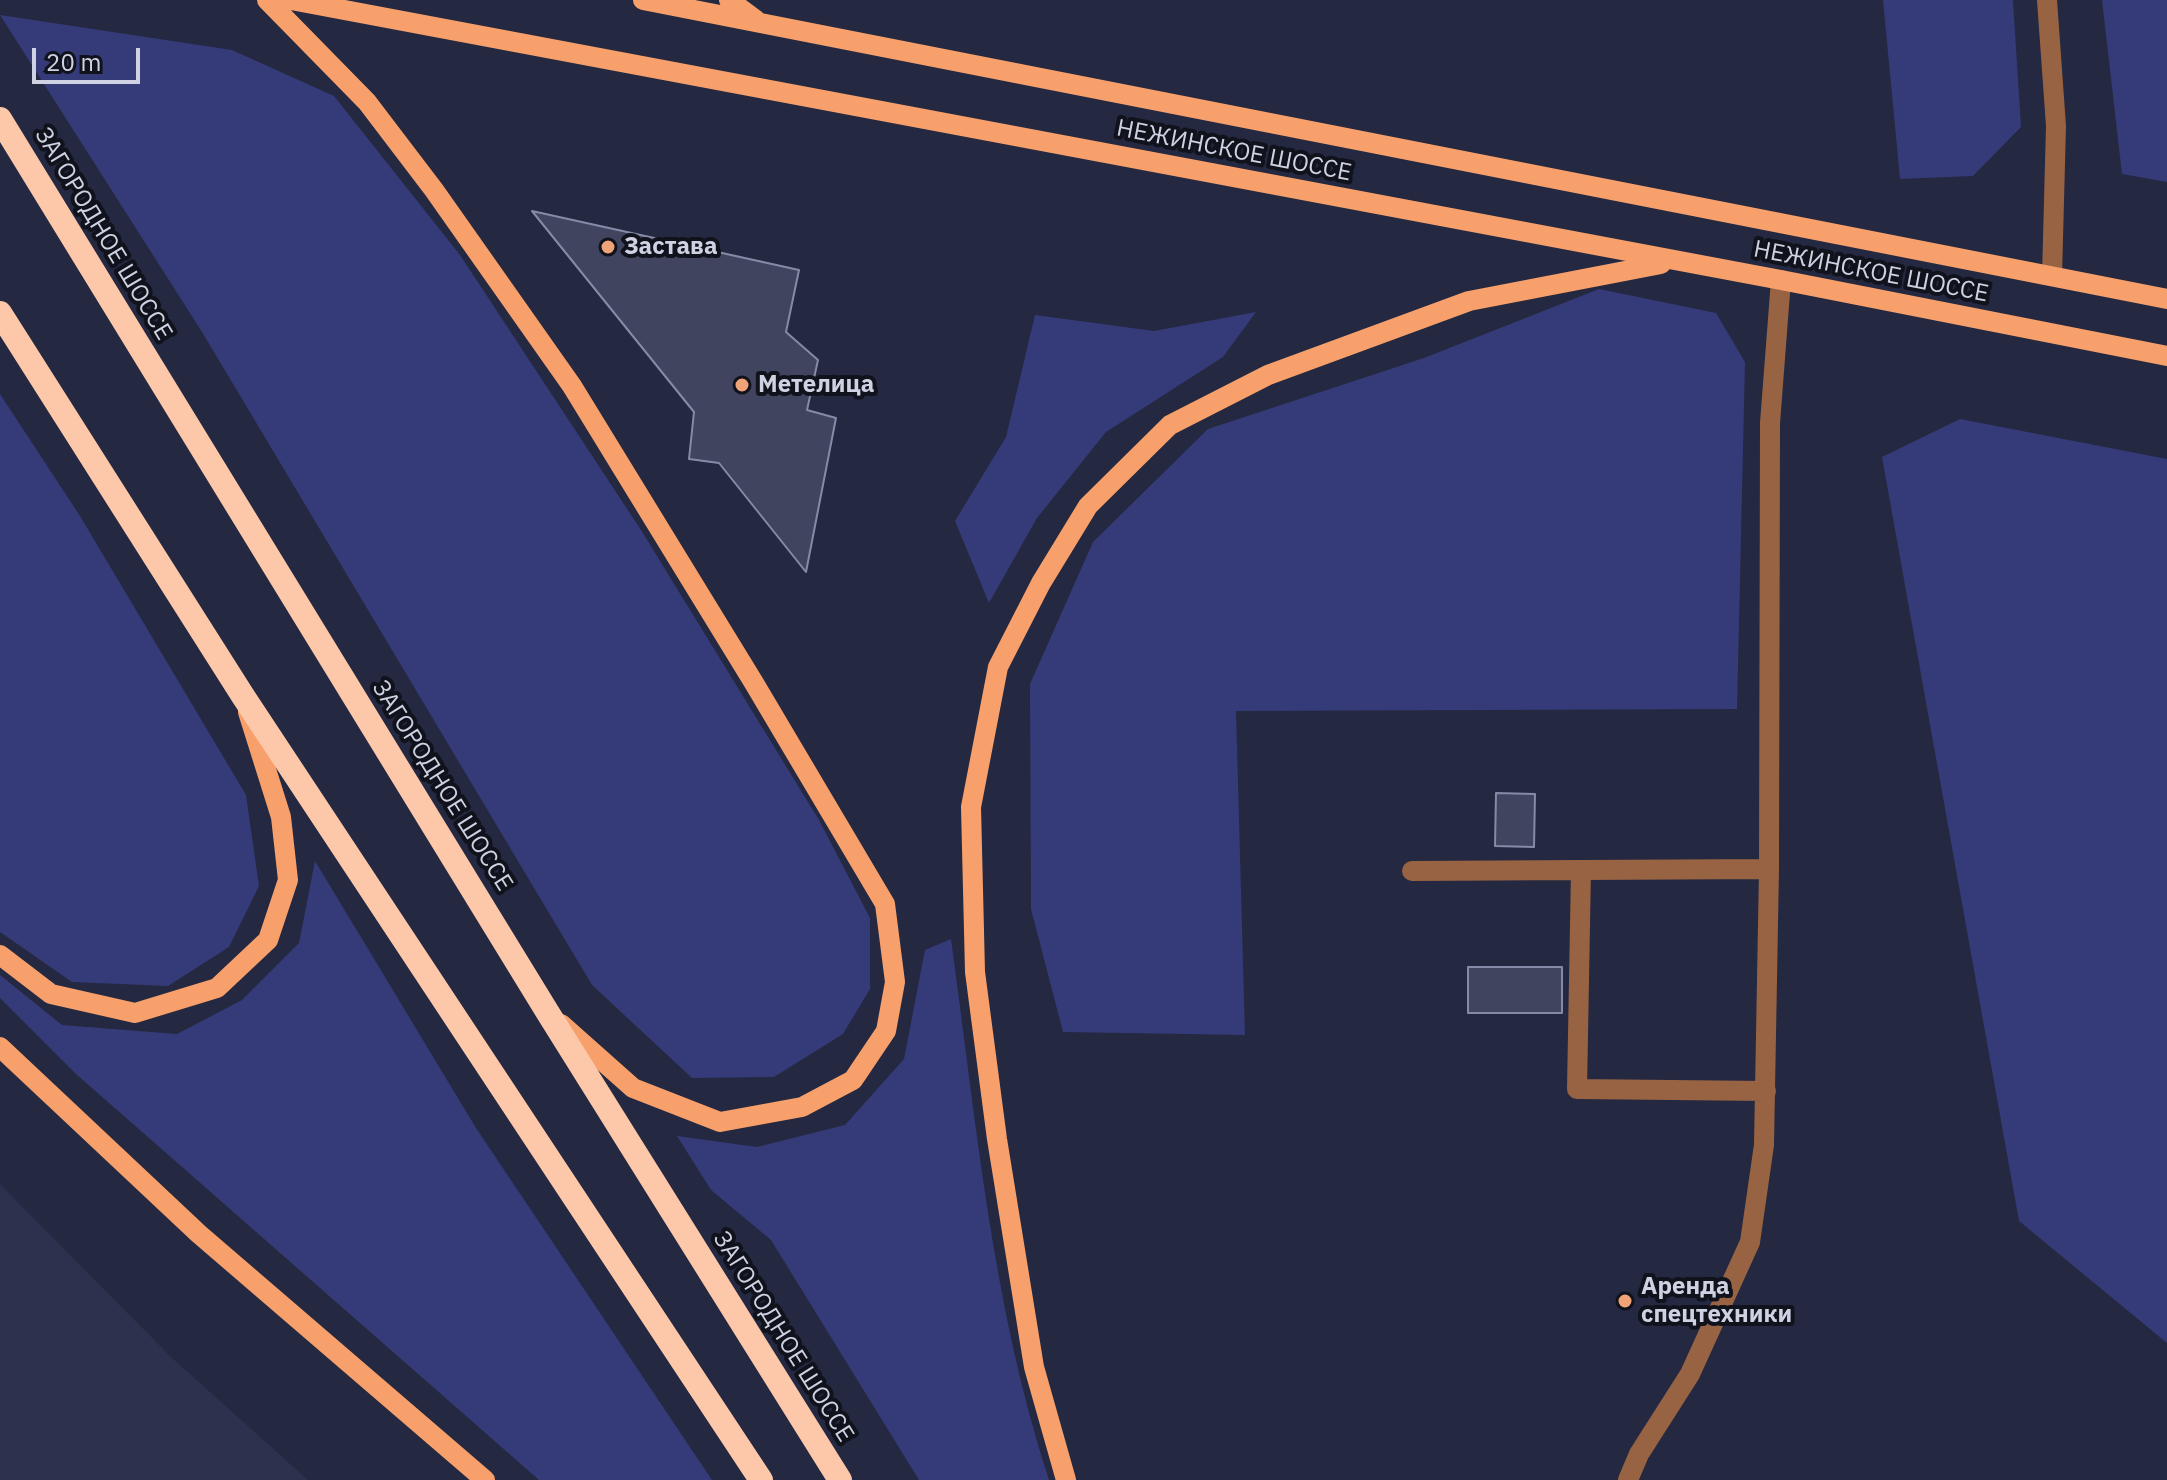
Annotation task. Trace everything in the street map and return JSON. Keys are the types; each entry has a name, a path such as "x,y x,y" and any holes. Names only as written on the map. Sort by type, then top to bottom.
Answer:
{"highway":[{"name":"ЗАГОРОДНОЕ ШОССЕ","path":"0,119 548,1013 840,1480"},
{"path":"0,313 243,696 761,1480"}],"main road":[{"path":"267,0 367,102 434,190 556,363 754,683 885,904 895,982 886,1031 853,1080 802,1107 720,1122 633,1088 548,1013"},
{"name":"НЕЖИНСКОЕ ШОССЕ","path":"291,0 1781,280 2167,356"},
{"name":"НЕЖИНСКОЕ ШОССЕ","path":"643,0 2167,299"},
{"path":"729,0 763,24"},
{"path":"1066,1480 1034,1367 997,1139 975,972 971,807 998,667 1041,583 1088,506 1170,425 1268,375 1469,301 1674,261"},
{"path":"0,955 51,994 135,1013 217,988 268,940 288,880 281,817 243,696"},
{"path":"0,1047 199,1234 485,1480"}],"street":[{"path":"2047,0 2056,126 2052,276"},
{"path":"1628,1480 1639,1454 1690,1374 1750,1242 1764,1145 1769,869 1770,423 1781,280"},
{"path":"1412,871 1769,869"},
{"path":"1581,870 1577,1089 1766,1091"}],"shaded area":[{"path":"1883,0 2013,0 2021,127 1973,176 1900,179"},
{"path":"2102,0 2167,0 2167,182 2122,174"},
{"path":"0,15 232,50 334,96 460,255 641,530 819,820 870,918 870,989 843,1034 774,1077 692,1078 592,985 202,332"},
{"path":"1599,289 1716,313 1745,362 1737,709 1236,711 1245,1035 1063,1032 1031,909 1030,684 1093,542 1208,429 1424,358"},
{"path":"1256,312 1223,357 1106,432 1037,518 989,603 955,521 1006,437 1035,315 1154,331"},
{"path":"0,394 80,516 246,795 259,886 229,947 168,986 72,982 0,932"},
{"path":"1960,419 2167,459 2167,1343 2019,1221 1882,457"},
{"path":"315,861 476,1128 712,1480 539,1480 76,1074 0,998 0,975 62,1025 177,1034 242,1000 299,943"},
{"path":"951,939 978,1144 1000,1280 1029,1414 1049,1480 919,1480 771,1240 711,1190 677,1136 757,1147 845,1125 904,1059 925,950"},
{"path":"0,1184 171,1357 308,1480 0,1480"}],"building":[{"name":"Метелица","path":"532,211 799,270 786,332 818,360 807,410 836,418 806,572 719,463 689,459 694,412"},
{"path":"1496,793 1535,794 1534,847 1495,846"},
{"path":"1468,967 1562,967 1562,1013 1468,1013"}],"place":[{"name":"Застава","path":"608,247"},
{"name":"Метелица","path":"742,385"},
{"name":"Аренда спецтехники","path":"1625,1301"}]}
